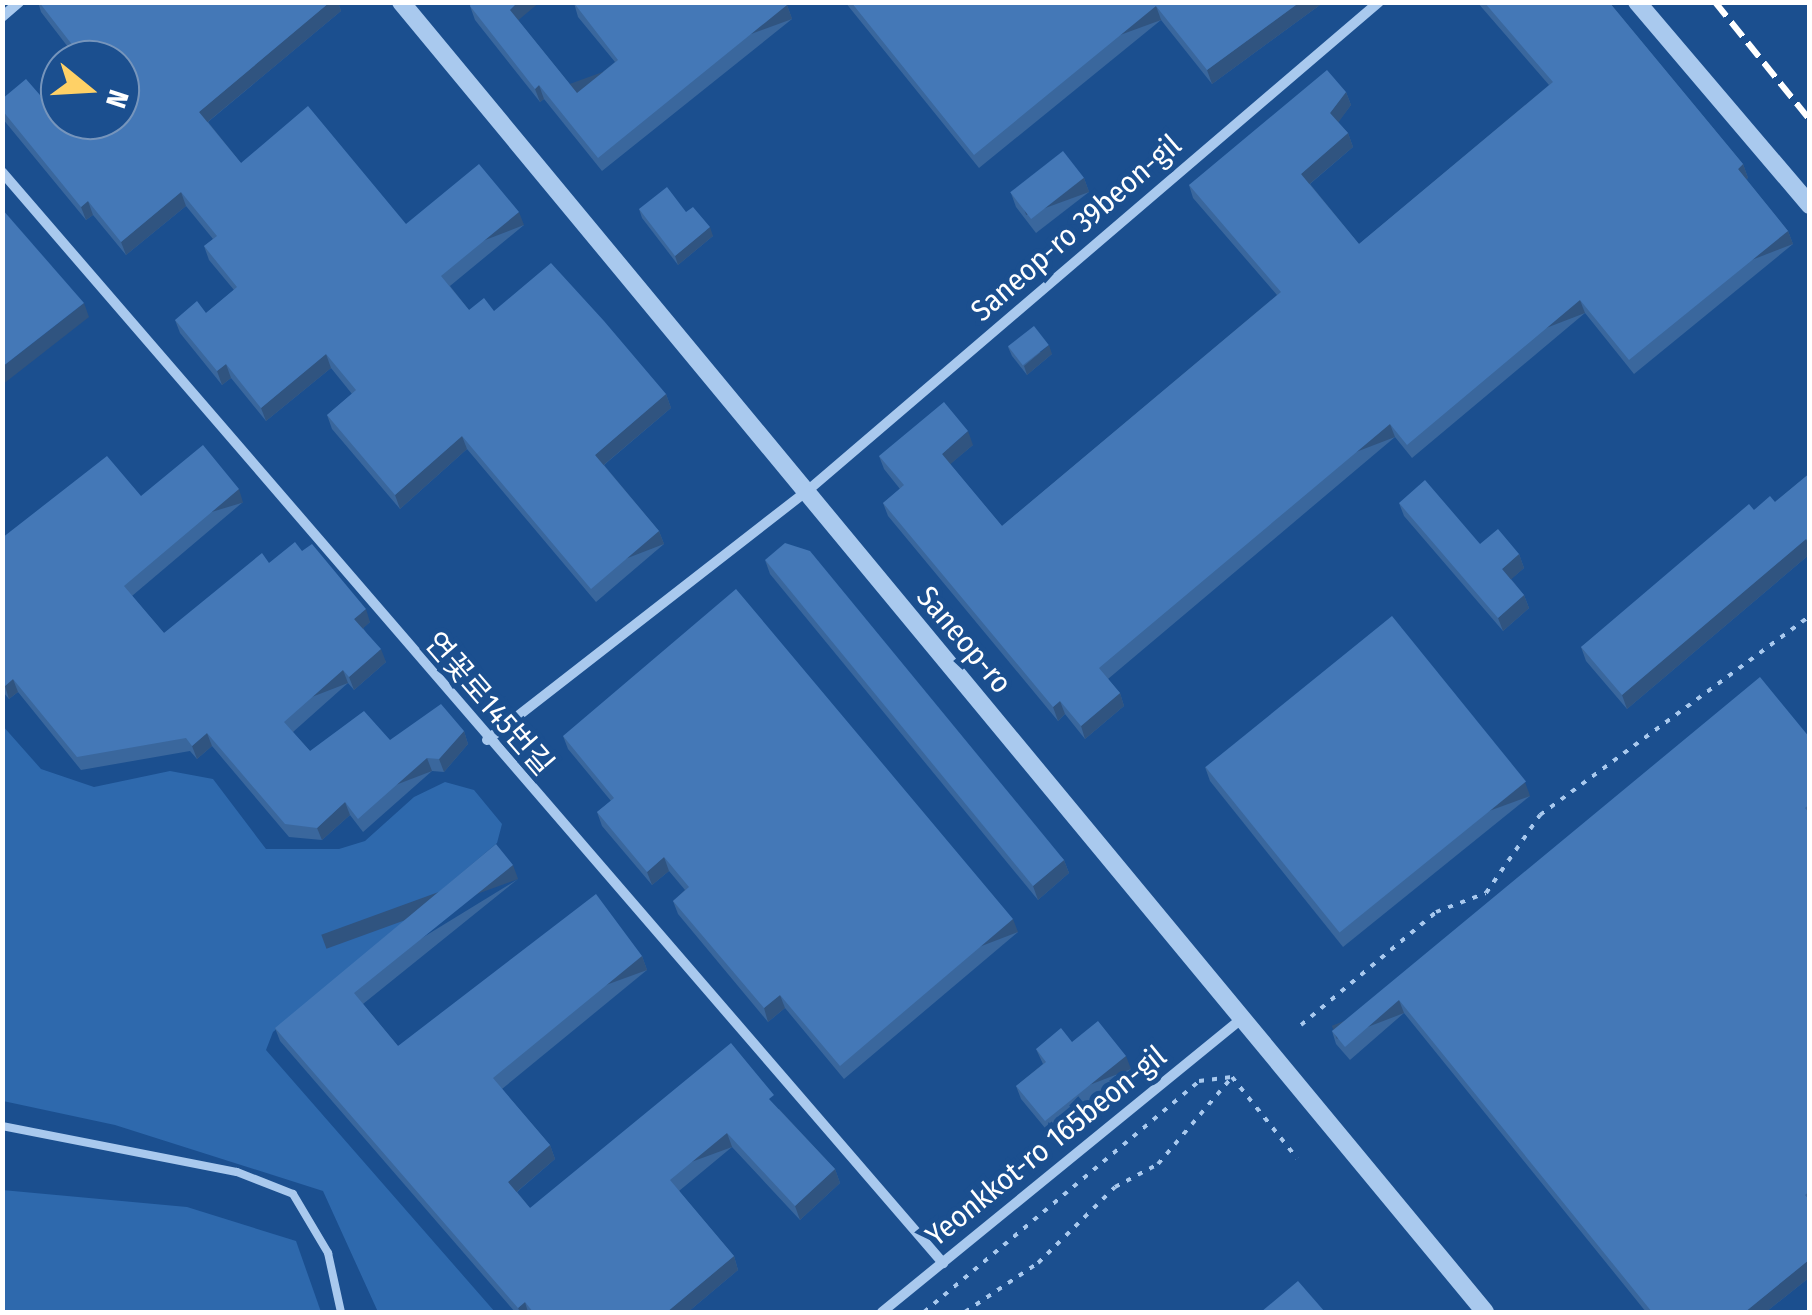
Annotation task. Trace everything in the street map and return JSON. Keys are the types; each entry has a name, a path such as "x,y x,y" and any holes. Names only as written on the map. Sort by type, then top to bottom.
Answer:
{"street":[{"path":"2,17 20,2"},
{"name":"Saneop-ro","path":"401,2 1485,1312"},
{"name":"Saneop-ro 39beon-gil","path":"486,740 806,492 1379,2"},
{"path":"1637,2 1810,205"},
{"name":"연꽃로145번길","path":"2,172 486,740 943,1263"},
{"name":"Yeonkkot-ro 165beon-gil","path":"882,1312 1242,1018"}],"lane":[{"path":"2,1126 237,1172 293,1194 328,1253 341,1312"}],"path":[{"path":"1301,1024 1420,923 1486,892 1540,815 1810,616"},
{"path":"1232,1077 1297,1158"},
{"path":"924,1312 1198,1082 1232,1077"},
{"path":"966,1312 1038,1263 1114,1186 1158,1164 1232,1077"}],"shaded area":[{"path":"2,725 41,769 94,787 170,771 213,779 266,849 339,849 365,841 414,797 445,782 474,790 502,824 497,843 273,1032 266,1050 495,1312 378,1312 323,1191 115,1125 3,1101"},
{"path":"2,1190 187,1207 296,1241 321,1312 3,1312"}],"building":[{"path":"39,2 330,2 199,112 241,163 308,106 406,224 479,164 519,212 441,276 469,310 484,298 494,311 551,263 604,321 666,394 595,455 659,531 591,589 462,436 395,495 327,415 356,390 326,354 261,408 226,364 217,371 175,320 197,301 206,313 237,287 204,246 217,236 181,192 121,242 88,201 81,207 2,110 2,99 26,79 40,95 40,140 140,140 140,40 68,40"},
{"path":"471,2 518,2 510,10 577,93 618,60 575,2 787,5 598,158 539,85 535,89 470,6"},
{"path":"851,2 1300,2 1207,70 1156,6 974,155"},
{"path":"1484,2 1609,2 1743,164 1738,169 1788,231 1629,360 1580,300 1407,445 1390,424 1099,668 1120,693 1081,726 1060,701 1053,707 883,503 904,485 879,456 944,402 968,431 942,454 1002,526 1281,292 1189,185 1327,70 1346,92 1330,113 1348,133 1301,174 1359,244 1553,82"},
{"path":"1063,151 1084,178 1031,219 1010,192"},
{"path":"667,187 686,212 693,207 710,227 675,256 639,209"},
{"path":"2,209 84,303 2,367"},
{"path":"1034,326 1049,345 1023,365 1008,346"},
{"path":"203,445 239,489 124,586 164,633 262,553 269,563 295,542 302,551 312,544 366,609 354,619 381,649 349,677 343,670 284,722 310,751 364,711 390,740 441,704 464,731 439,759 427,758 358,819 345,802 317,828 285,824 207,733 192,746 186,738 77,757 13,679 5,686 2,683 2,538 107,456 141,496"},
{"path":"1810,473 1810,542 1806,539 1622,695 1581,647 1749,504 1754,510 1770,496 1775,502"},
{"path":"1425,480 1480,544 1498,529 1519,554 1502,569 1524,595 1498,618 1399,503"},
{"path":"785,543 810,551 1064,860 1033,886 765,560"},
{"path":"736,589 1013,919 840,1066 780,995 764,1008 673,901 689,887 664,857 647,872 597,812 614,798 563,736"},
{"path":"1392,616 1526,782 1340,933 1205,767"},
{"path":"1760,677 1810,738 1810,804 1805,808 1810,814 1810,1191 1805,1195 1810,1201 1810,1259 1745,1312 1652,1312 1399,1000 1345,1047 1332,1031"},
{"path":"496,844 513,865 354,993 398,1046 596,894 642,956 493,1078 550,1145 508,1182 530,1208 731,1043 774,1095 769,1099 835,1169 795,1206 727,1133 670,1180 734,1256 667,1312 533,1312 525,1302 518,1308 275,1028"},
{"path":"1098,1021 1126,1056 1045,1121 1016,1086 1046,1062 1036,1049 1061,1028 1072,1042"},
{"path":"1298,1281 1325,1312 1261,1312"}],"railway":[{"path":"1715,2 1810,120"}]}
